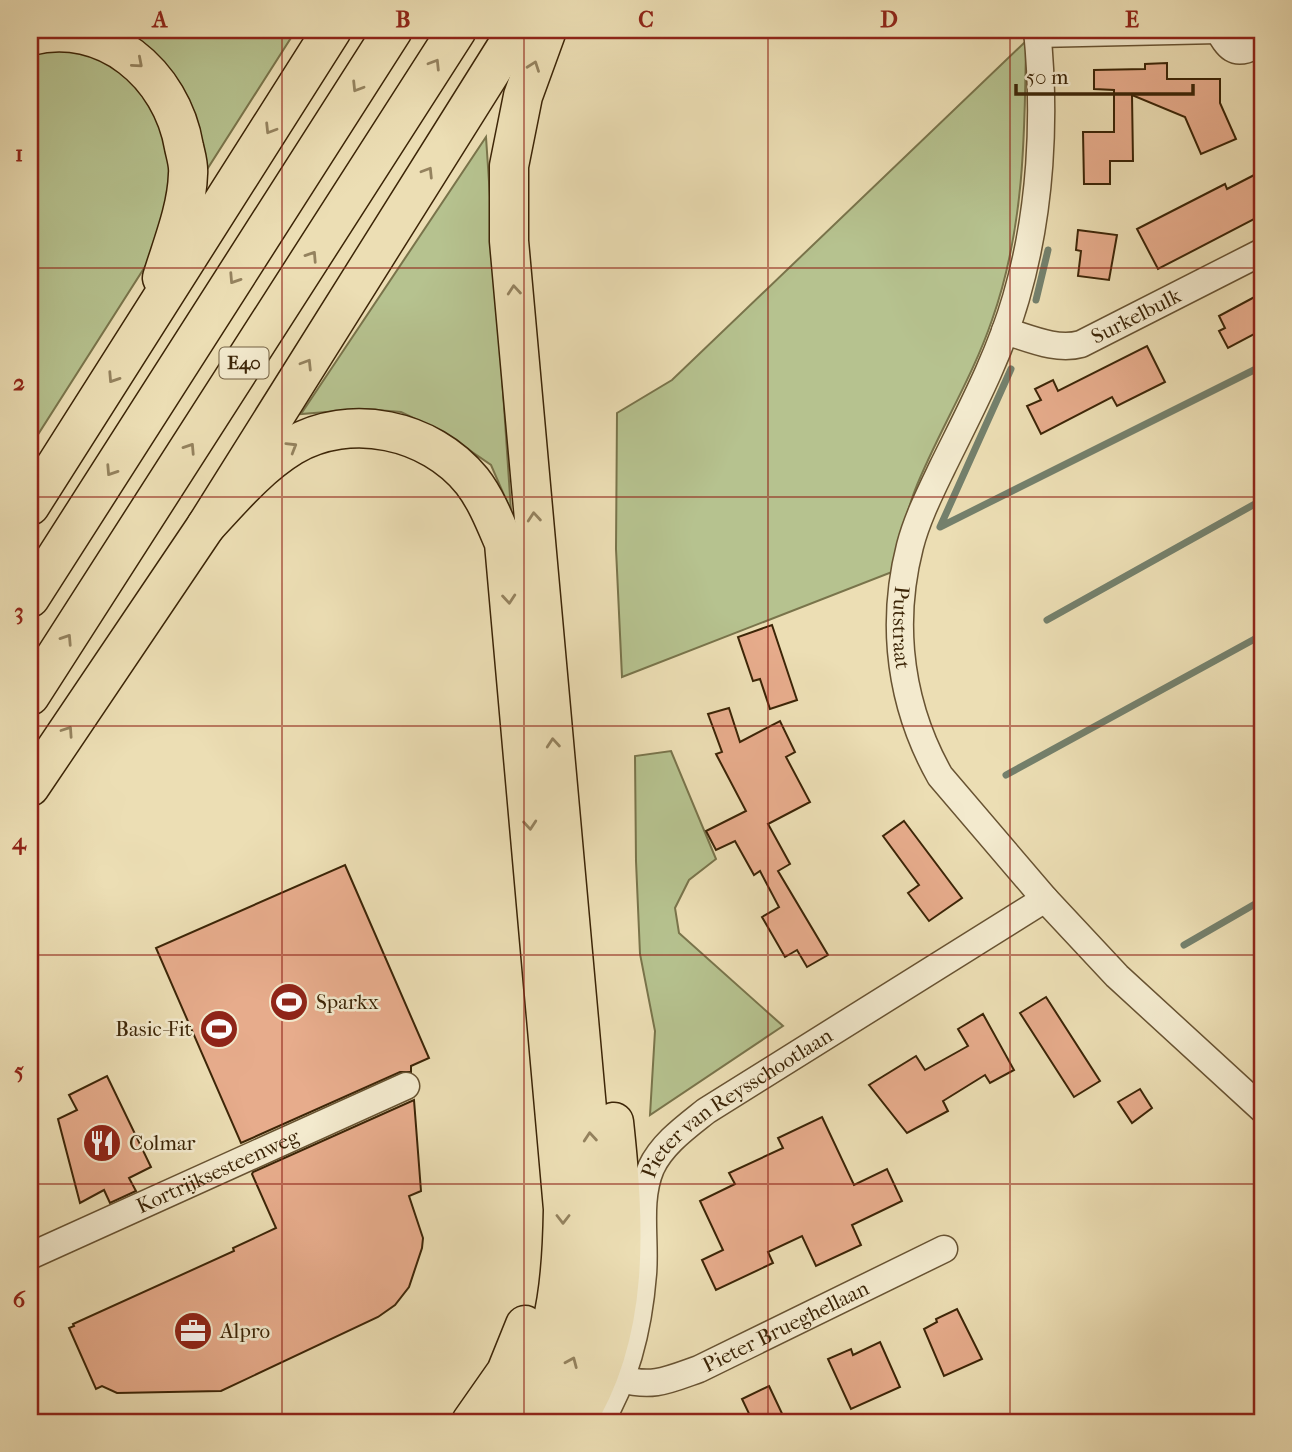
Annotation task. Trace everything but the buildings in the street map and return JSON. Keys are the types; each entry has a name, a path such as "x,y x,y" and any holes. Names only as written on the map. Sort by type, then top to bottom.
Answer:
{"highway":[{"path":"30,506 332,30"},
{"name":"E40","path":"30,598 393,30"},
{"name":"E40","path":"30,696 457,30"},
{"path":"30,787 206,526 517,30"},
{"path":"541,1422 554,1404 576,1354 588,1311 596,1209 509,241 509,166 523,96 547,30"},
{"path":"30,36 50,31 96,37 124,51 148,72 170,104 182,134 188,172 184,203 150,320"},
{"path":"206,526 262,468 292,446 315,435 347,428 379,429 407,436 432,447 454,463 472,481 504,543 563,1209 562,1264 556,1307 546,1345 528,1388 503,1422"},
{"path":"559,811 577,829 609,1078 621,1183 623,1229 621,1284 613,1328 600,1372 575,1422"},
{"path":"471,1422 506,1372 526,1324 536,1272 537,1223 528,955 539,931"}],"street":[{"name":"Putstraat","path":"1256,30 1254,46 1244,51 1234,51 1225,43 1218,30 1037,32 1040,123 1033,214 1026,260 1005,331 929,496 911,544 903,574 900,636 909,702 928,754 940,776 1045,899 1117,976 1262,1109"},
{"name":"Surkelbulk","path":"1005,331 1059,346 1081,344 1262,252"},
{"name":"Pieter van Reysschootlaan","path":"600,1422 621,1379 636,1322 643,1273 645,1190 652,1167 667,1145 681,1130 706,1111 1045,899"},
{"name":"Kortrijksesteenweg","path":"30,1256 407,1086"},
{"name":"Pieter Brueghellaan","path":"621,1379 640,1384 658,1383 699,1369 944,1249"}],"green space":[{"path":"30,30 296,30 30,447"},
{"path":"1026,41 1021,182 1003,286 975,363 915,490 892,572 622,677 616,549 617,413 672,380"},
{"path":"486,137 511,511 491,465 443,432 401,412 365,409 301,414"},
{"path":"671,751 716,859 689,880 675,908 679,933 783,1026 650,1115 655,1031 640,954 635,756"}],"waterway":[{"path":"1036,300 1048,250"},
{"path":"1011,369 940,527 1262,366"},
{"path":"1047,620 1262,500"},
{"path":"1006,775 1262,635"},
{"path":"1184,945 1262,900"}],"place":[{"name":"Sparkx","path":"289,1002"},
{"name":"Basic-Fit","path":"219,1029"},
{"name":"Colmar","path":"102,1143"},
{"name":"Alpro","path":"193,1331"}]}
